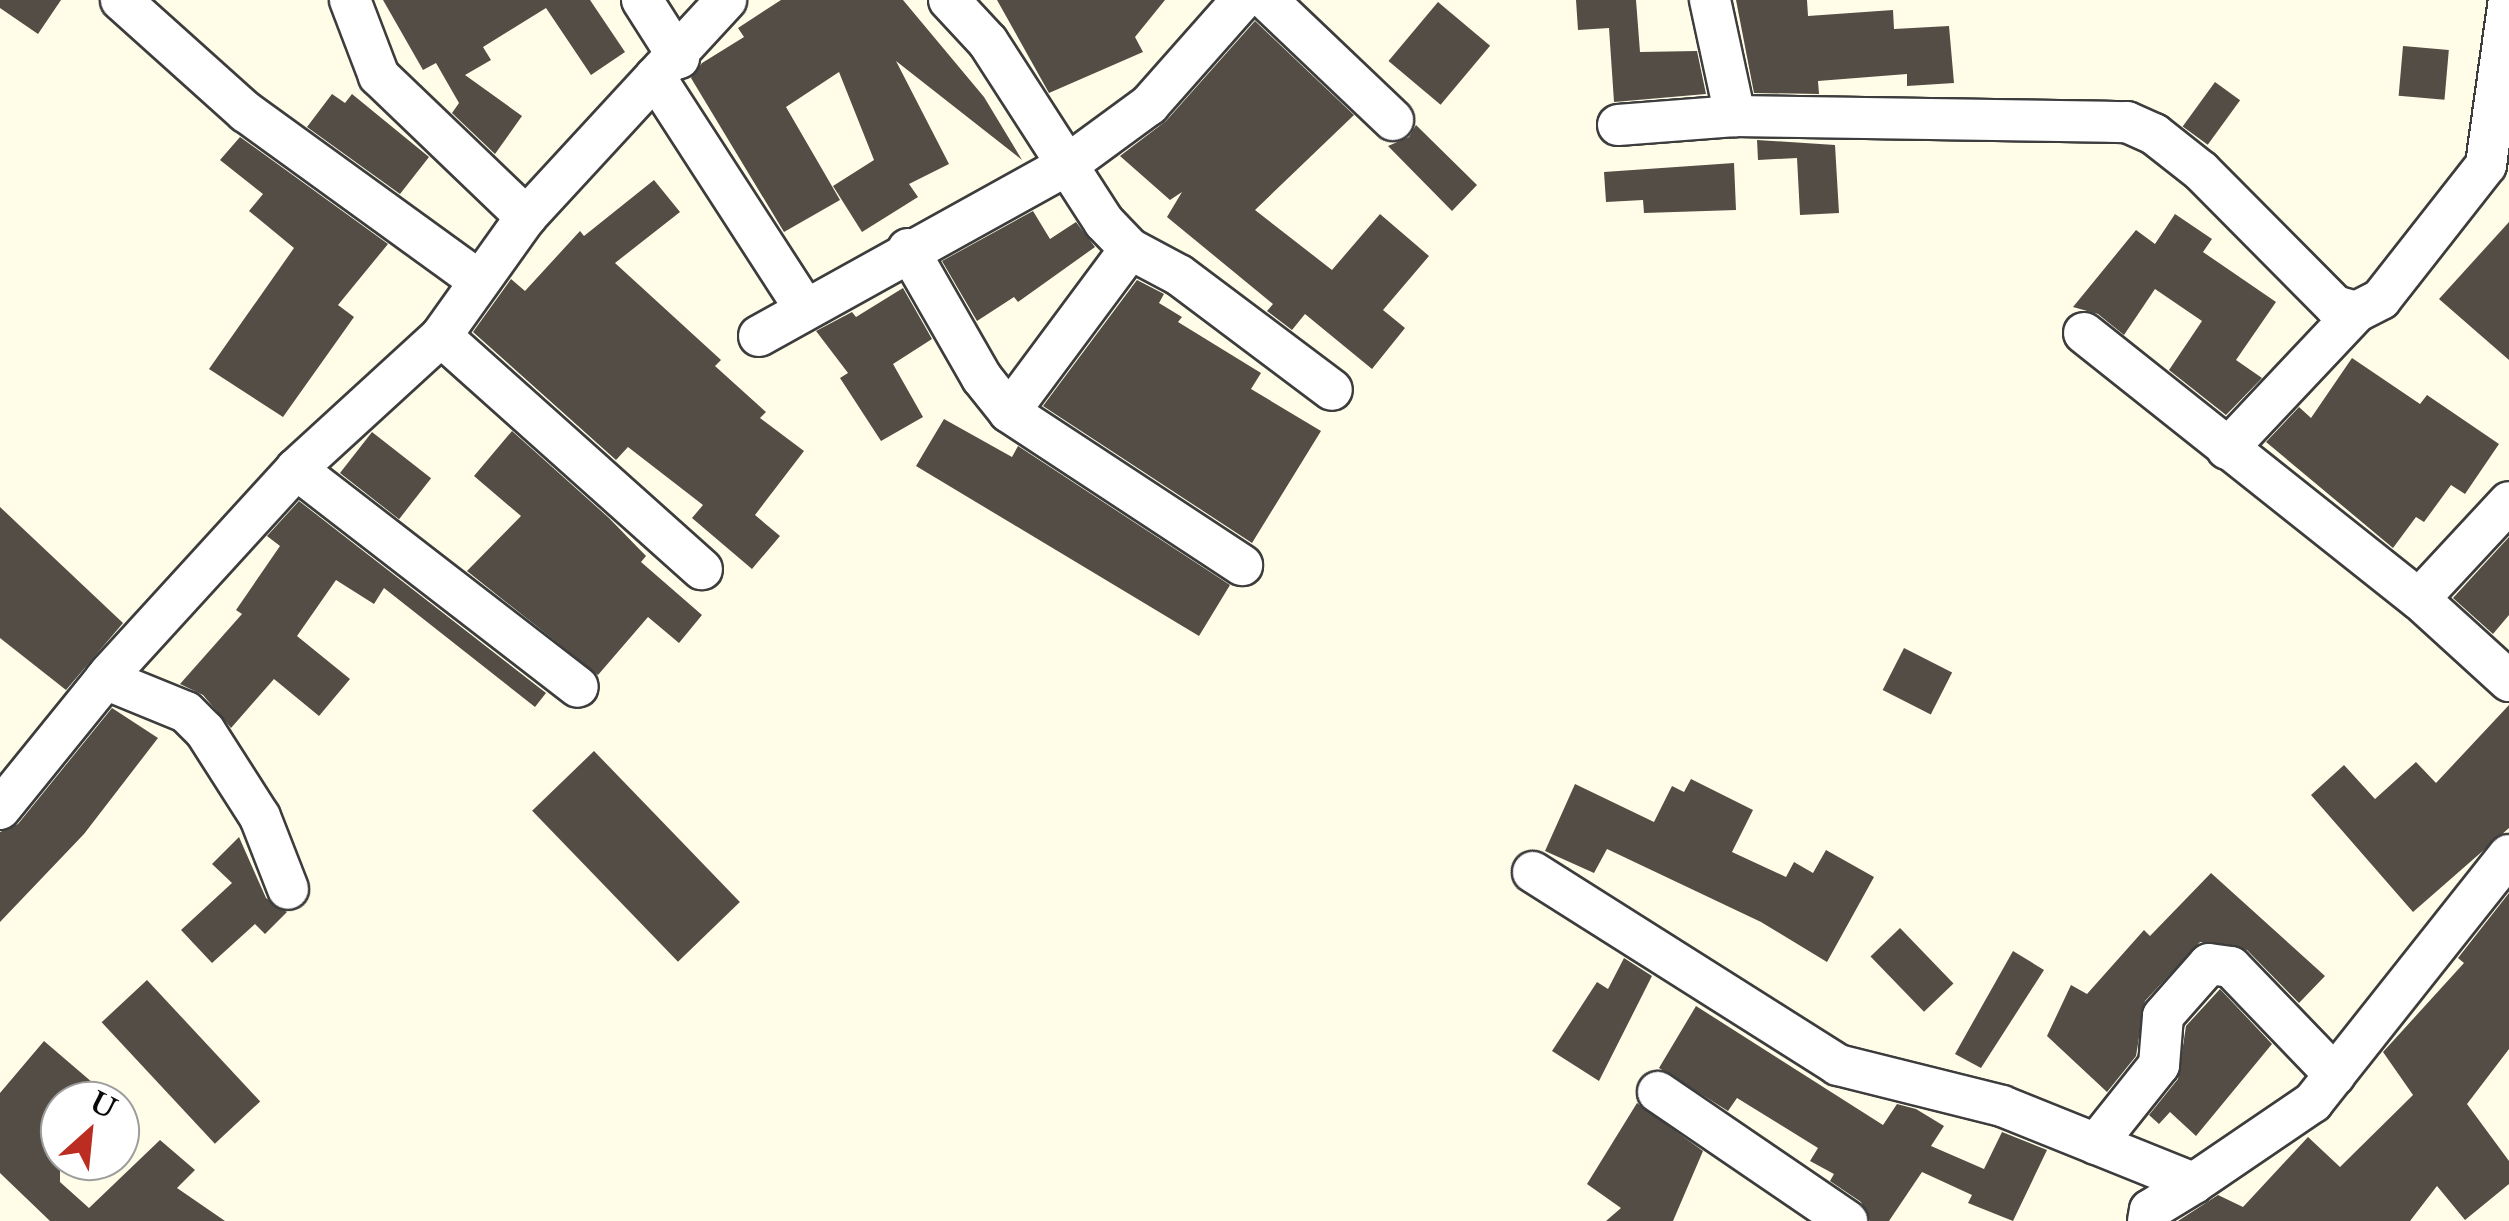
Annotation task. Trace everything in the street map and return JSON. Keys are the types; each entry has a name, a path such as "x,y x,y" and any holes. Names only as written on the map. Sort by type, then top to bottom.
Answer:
{"street":[{"path":"122,0 246,112 478,280"},
{"path":"350,0 379,76 526,218"},
{"path":"642,0 667,68 804,307"},
{"path":"0,809 105,679 296,469 441,336 526,218 726,0"},
{"path":"949,0 988,42 1066,165 1130,249 1178,275 1332,390"},
{"path":"759,336 908,249 1066,165 1149,105 1242,0"},
{"path":"1267,0 1393,120"},
{"path":"1710,0 1735,116"},
{"path":"2227,448 2356,312 2381,299 2486,165 2509,0"},
{"path":"1618,125 1735,116 2127,122 2154,134 2201,171 2335,306 2356,312"},
{"path":"908,249 982,378 1009,412 1242,565"},
{"path":"1009,412 1130,249"},
{"path":"2084,333 2419,599 2509,680"},
{"path":"441,336 702,569"},
{"path":"296,469 578,687"},
{"path":"2419,599 2509,502"},
{"path":"105,679 186,712 205,731 260,817 288,889"},
{"path":"2148,1221 2150,1210 2313,1102 2509,855"},
{"path":"1533,872 1838,1065 2002,1106 2194,1183"},
{"path":"2096,1144 2160,1065 2163,1016 2209,964 2230,967 2336,1075"},
{"path":"1658,1092 1846,1221"}],"building":[{"path":"0,0 61,0 38,34 0,8"},
{"path":"383,0 590,0 625,52 591,75 546,8 483,47 491,60 465,75 522,116 495,154 452,113 459,103 436,63 423,70"},
{"path":"781,0 903,0 984,97 1022,160 896,61 949,164 909,184 918,197 862,232 833,186 874,160 839,72 786,107 840,200 784,232 691,78 702,63 744,37 738,28"},
{"path":"997,0 1165,0 1135,37 1143,52 1049,93"},
{"path":"1576,0 1636,0 1640,52 1697,51 1706,94 1614,102 1609,28 1578,30"},
{"path":"1736,0 1807,0 1808,16 1893,10 1894,29 1949,26 1954,83 1907,86 1907,74 1818,81 1819,94 1754,93"},
{"path":"1438,2 1490,46 1441,105 1389,61"},
{"path":"1255,21 1354,115 1255,210 1332,270 1380,214 1429,256 1383,310 1405,328 1372,369 1305,314 1292,330 1267,311 1273,304 1167,217 1182,192 1170,200 1120,156 1166,121"},
{"path":"2403,46 2449,50 2444,100 2399,96"},
{"path":"2215,82 2240,100 2208,145 2183,126"},
{"path":"332,94 345,103 352,94 429,157 400,194 307,127"},
{"path":"1416,125 1477,185 1452,211 1388,146 1409,137"},
{"path":"240,137 388,244 338,305 354,317 283,417 209,369 294,248 249,211 263,194 220,160"},
{"path":"1757,140 1835,145 1839,213 1800,215 1797,158 1758,160"},
{"path":"1734,163 1736,210 1644,213 1643,200 1606,202 1604,172"},
{"path":"654,180 680,212 615,263 721,360 715,366 766,412 760,418 804,451 755,515 780,536 752,569 692,518 703,505 628,447 616,460 473,332 511,279 525,291 580,231 584,236"},
{"path":"1033,211 1050,239 1076,222 1095,247 1018,302 1014,297 977,321 942,261"},
{"path":"2175,214 2212,239 2203,252 2276,302 2236,360 2262,378 2226,415 2169,370 2202,321 2155,289 2124,335 2098,314 2073,307 2136,230 2155,244"},
{"path":"2509,222 2509,360 2439,299"},
{"path":"1137,280 1164,294 1159,303 1182,317 1178,322 1261,373 1251,389 1321,431 1252,543 1043,406"},
{"path":"903,288 932,339 893,364 923,417 881,441 840,378 848,373 816,331 852,312 856,317"},
{"path":"2352,358 2420,404 2427,395 2499,444 2465,494 2451,485 2424,522 2416,517 2393,548 2266,442 2299,407 2311,418"},
{"path":"944,419 1012,457 1018,446 1230,585 1199,636 916,466"},
{"path":"512,431 609,518 646,556 641,562 702,615 679,643 648,617 598,675 467,571 521,516 474,476"},
{"path":"372,432 431,478 399,519 340,473"},
{"path":"299,501 546,693 535,707 384,588 374,604 336,580 297,636 350,679 319,716 274,679 231,728 203,695 180,684 242,614 236,610 280,546 267,536"},
{"path":"0,507 123,623 66,690 0,638"},
{"path":"2509,537 2509,615 2493,634 2453,598"},
{"path":"1904,648 1952,673 1931,714 1883,690"},
{"path":"2509,705 2509,828 2413,912 2311,795 2344,765 2375,799 2416,762 2436,783"},
{"path":"112,708 158,738 84,834 0,922 0,832 18,824"},
{"path":"594,751 740,902 678,962 532,811"},
{"path":"1691,779 1753,810 1732,852 1786,877 1794,862 1813,873 1826,850 1874,877 1827,962 1761,922 1607,849 1594,873 1545,851 1575,784 1654,822 1672,786 1684,792"},
{"path":"239,837 266,898 287,912 265,934 255,924 212,963 181,930 232,883 212,864"},
{"path":"2211,873 2325,976 2299,1003 2247,950 2200,942 2145,1001 2136,1056 2107,1092 2047,1036 2071,985 2087,994 2144,930 2150,936"},
{"path":"2509,893 2509,1049 2467,1104 2509,1161 2509,1184 2465,1220 2437,1186 2410,1221 2178,1221 2218,1195 2243,1207 2308,1137 2340,1167 2413,1095 2383,1052 2464,963 2458,958"},
{"path":"1900,928 1953,983 1924,1012 1871,956"},
{"path":"2013,951 2044,970 1981,1068 1955,1054"},
{"path":"1624,958 1652,976 1599,1081 1552,1051 1597,982 1608,989"},
{"path":"147,980 260,1101 215,1144 102,1022"},
{"path":"2220,989 2272,1044 2196,1136 2170,1112 2159,1124 2149,1115 2178,1079 2186,1026"},
{"path":"1696,1006 1883,1125 1897,1104 1916,1109 1944,1126 1931,1146 1984,1169 2002,1132 2047,1150 2013,1221 1968,1203 1972,1195 1922,1172 1889,1221 1870,1221 1861,1202 1830,1181 1834,1174 1810,1161 1818,1148 1737,1098 1728,1111 1659,1068"},
{"path":"44,1041 91,1081 40,1081 40,1181 60,1181 89,1208 117,1181 140,1181 140,1159 160,1140 195,1170 177,1188 225,1221 50,1221 0,1173 0,1093"},
{"path":"1637,1103 1703,1151 1673,1221 1606,1221 1621,1208 1587,1184"}]}
